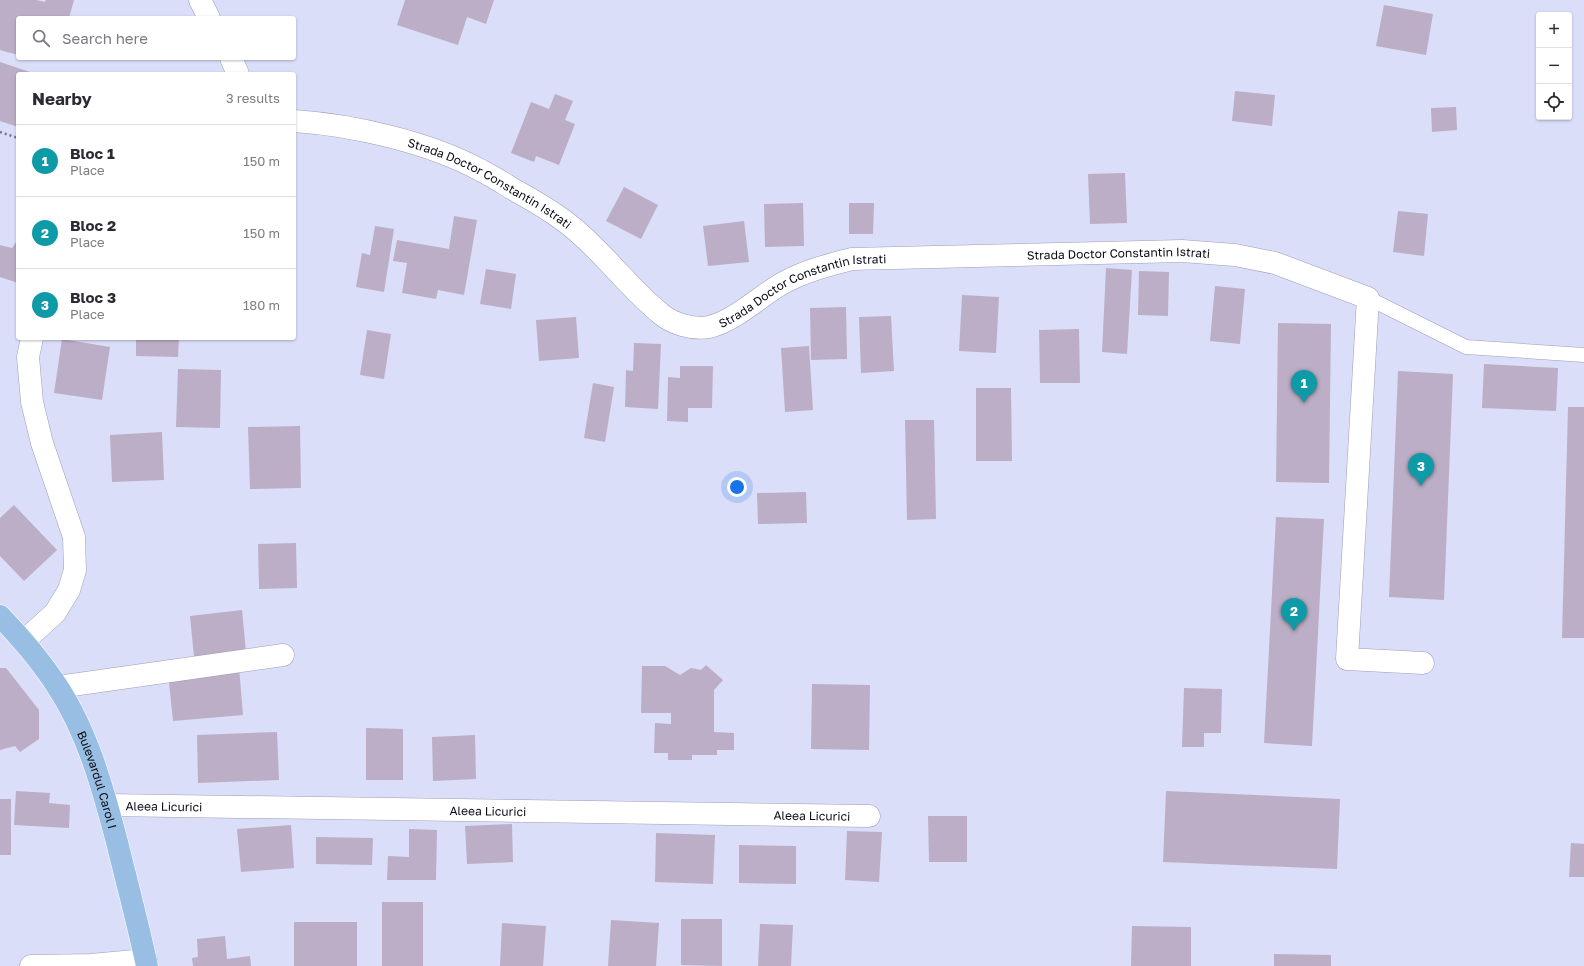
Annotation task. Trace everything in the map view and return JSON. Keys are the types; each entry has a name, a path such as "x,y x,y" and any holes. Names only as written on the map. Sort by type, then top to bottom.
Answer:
{"main road":[{"name":"Bulevardul Carol I","path":"0,616 24,642 58,687 76,720 94,762 107,805 146,963"}],"street":[{"path":"200,0 208,16"},
{"path":"232,60 237,72"},
{"name":"Strada Doctor Constantin Istrati","path":"296,121 360,130 401,140 443,154 481,170 536,202 571,226 602,254 662,315 684,327 709,327 733,316 783,283 818,267 852,259 1182,251 1235,255 1275,263 1368,298"},
{"path":"1368,298 1347,659 1423,663"},
{"path":"24,642 55,613 69,590 75,570 74,537 42,443 32,402 28,357 32,340"},
{"path":"58,687 283,655"},
{"name":"Aleea Licurici","path":"107,805 869,816"},
{"path":"31,966 146,963"}],"lane":[{"path":"1368,298 1466,347 1584,354"}],"path":[{"path":"0,132 16,137"}],"building":[{"path":"0,0 36,0 45,2 46,0 74,0 70,16 16,16 16,54 0,50"},
{"path":"405,0 494,0 486,24 467,17 458,45 397,25"},
{"path":"1384,5 1433,14 1426,55 1376,46"},
{"path":"0,62 30,72 16,72 16,126 0,121"},
{"path":"1235,91 1275,95 1272,126 1232,121"},
{"path":"555,94 573,101 565,120 575,124 559,165 536,156 534,162 511,153 531,102 549,109"},
{"path":"1456,107 1457,130 1432,132 1431,108"},
{"path":"1125,173 1127,223 1090,224 1088,174"},
{"path":"624,187 658,205 641,239 606,221"},
{"path":"803,203 804,246 765,247 764,204"},
{"path":"849,203 874,203 873,234 849,234"},
{"path":"1398,211 1428,214 1424,256 1393,252"},
{"path":"454,216 477,220 464,295 438,290 436,299 402,293 407,263 393,261 397,240 449,249"},
{"path":"744,221 749,262 708,266 703,226"},
{"path":"375,226 394,229 384,292 356,287 362,253 370,255"},
{"path":"16,242 16,282 0,277 0,245 12,248"},
{"path":"1106,268 1132,270 1127,354 1102,352"},
{"path":"486,269 516,274 511,309 480,304"},
{"path":"1139,271 1169,272 1168,316 1138,315"},
{"path":"1215,286 1245,289 1240,344 1210,341"},
{"path":"962,295 999,297 996,353 959,351"},
{"path":"846,307 847,359 811,360 810,308"},
{"path":"891,316 894,371 861,373 859,317"},
{"path":"576,317 579,358 539,361 536,320"},
{"path":"1278,323 1331,324 1329,483 1276,482"},
{"path":"1079,329 1080,383 1040,383 1039,330"},
{"path":"367,330 391,334 384,379 360,375"},
{"path":"62,340 110,347 102,400 54,393"},
{"path":"136,340 179,340 178,357 136,356"},
{"path":"634,343 661,344 658,409 625,407 626,370 633,371"},
{"path":"809,346 813,410 785,412 781,348"},
{"path":"1484,364 1558,368 1556,411 1482,408"},
{"path":"680,366 713,366 712,408 688,408 688,422 667,421 668,377 680,378"},
{"path":"178,369 221,370 220,428 176,427"},
{"path":"1398,371 1453,374 1444,600 1389,597"},
{"path":"593,383 614,387 605,442 584,438"},
{"path":"976,388 1011,388 1012,461 976,461"},
{"path":"1568,407 1584,407 1584,638 1562,638"},
{"path":"905,420 934,420 936,519 907,520"},
{"path":"300,426 301,488 250,489 248,427"},
{"path":"162,432 164,480 112,482 110,435"},
{"path":"806,492 807,523 758,524 757,493"},
{"path":"14,505 57,550 24,581 0,556 0,518"},
{"path":"1276,517 1324,519 1312,746 1264,743"},
{"path":"296,543 297,588 259,589 258,544"},
{"path":"242,610 246,652 194,657 190,616"},
{"path":"706,665 723,680 714,690 714,732 734,733 734,750 717,750 717,755 692,755 692,760 668,760 668,753 654,753 655,723 671,724 671,713 641,713 642,666 665,666 680,675 691,668 701,670"},
{"path":"239,667 243,715 173,721 168,673"},
{"path":"0,668 6,668 39,710 39,739 20,752 15,746 0,750"},
{"path":"812,684 870,685 869,750 811,749"},
{"path":"1184,688 1222,689 1221,733 1204,733 1204,747 1182,747"},
{"path":"366,728 403,729 403,780 366,780"},
{"path":"277,732 279,780 198,783 197,735"},
{"path":"475,735 476,779 433,781 432,737"},
{"path":"16,791 50,793 49,803 70,805 69,828 14,825"},
{"path":"1166,791 1340,799 1337,869 1163,862"},
{"path":"0,799 11,799 11,855 0,855"},
{"path":"928,816 967,816 967,862 929,862"},
{"path":"512,824 513,862 467,864 465,826"},
{"path":"291,825 294,868 241,872 237,829"},
{"path":"409,829 437,830 436,880 387,880 388,856 409,857"},
{"path":"847,831 882,832 879,882 845,880"},
{"path":"656,833 715,835 713,884 655,882"},
{"path":"316,837 373,838 372,865 316,864"},
{"path":"1571,843 1584,844 1584,877 1569,877"},
{"path":"739,845 796,846 796,884 739,883"},
{"path":"382,902 423,902 423,966 382,966"},
{"path":"681,919 722,919 722,966 681,965"},
{"path":"611,920 659,923 656,966 608,966"},
{"path":"294,922 357,922 357,966 294,966"},
{"path":"502,923 546,926 543,966 500,966"},
{"path":"760,924 793,925 791,966 758,966"},
{"path":"1132,926 1191,927 1191,966 1131,966"},
{"path":"225,936 227,959 250,956 251,966 193,966 192,958 198,957 197,939"},
{"path":"1274,954 1331,955 1331,966 1274,966"}],"place":[{"name":"Bloc 1","path":"1304,403"},
{"name":"Bloc 3","path":"1421,486"},
{"name":"Bloc 2","path":"1294,631"}]}
